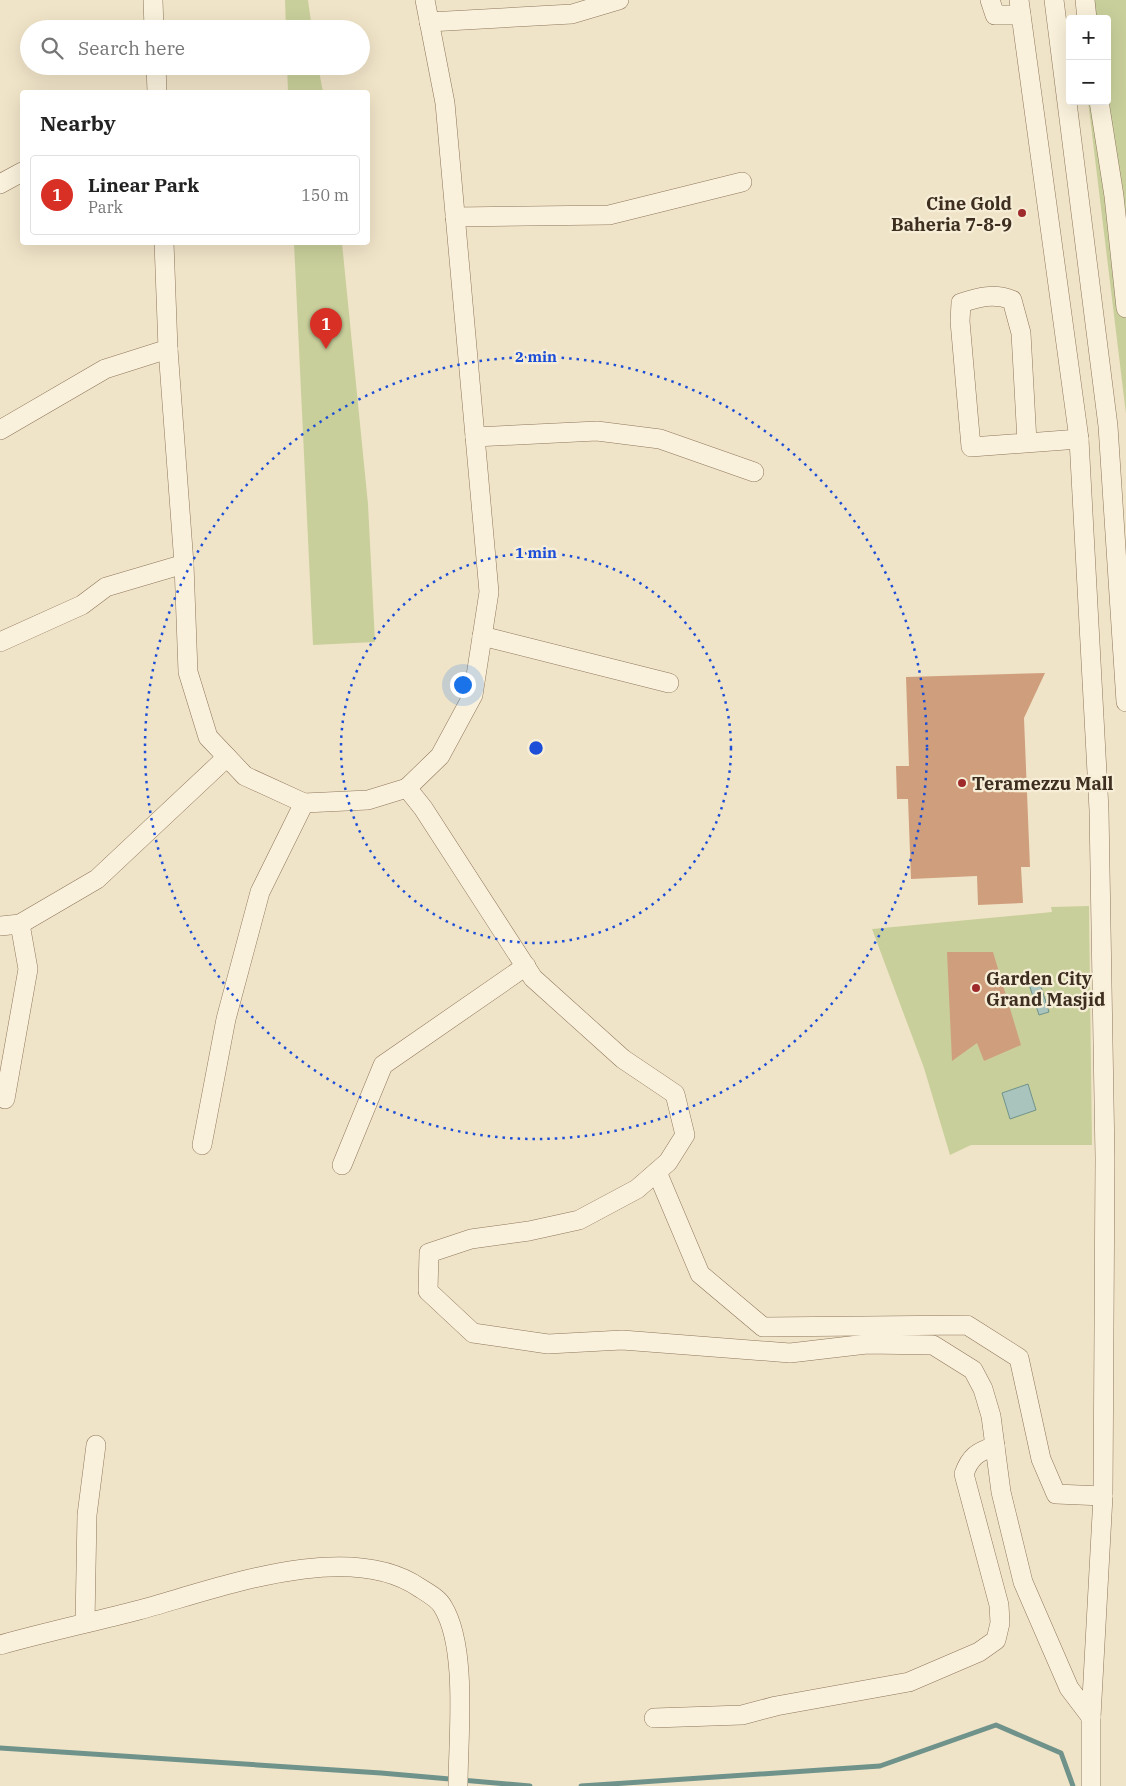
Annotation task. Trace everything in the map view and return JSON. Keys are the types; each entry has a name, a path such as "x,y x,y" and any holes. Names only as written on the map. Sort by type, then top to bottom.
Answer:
{"street":[{"path":"153,0 154,20"},
{"path":"164,245 168,349 184,564 188,672 208,737 245,776 304,803 368,800 407,788 440,756 472,695 488,592 445,103 425,0"},
{"path":"429,22 572,14 619,0"},
{"path":"990,0 994,15 1020,7 1079,439 1099,830 1105,1158 1103,1496 1091,1717 1091,1786"},
{"path":"1054,0 1108,426 1126,702"},
{"path":"1084,0 1086,15"},
{"path":"156,75 157,90"},
{"path":"1100,105 1114,196 1126,308"},
{"path":"0,184 20,173"},
{"path":"455,217 609,215 742,182"},
{"path":"1027,442 1021,332 1012,300 1001,296 982,296 961,303 960,321 971,447 1079,439"},
{"path":"1062,314 1093,307"},
{"path":"0,430 105,369 168,349"},
{"path":"475,437 606,432 660,439 754,472"},
{"path":"0,642 82,604 106,587 184,564"},
{"path":"482,636 669,683"},
{"path":"0,926 20,924 96,879 227,757"},
{"path":"407,788 423,808 534,978 623,1059 675,1094 685,1135 668,1162 637,1189 579,1220 528,1231 472,1239 429,1253 428,1291 473,1333 548,1344 622,1340 790,1353 867,1344 934,1345 972,1370 983,1389 991,1416 1000,1492 1023,1582 1069,1688 1091,1717"},
{"path":"202,1146 226,1019 260,892 304,803"},
{"path":"5,1099 28,970 20,924"},
{"path":"342,1165 383,1065 526,966"},
{"path":"657,1172 700,1274 763,1327 967,1325 1018,1358 1041,1459 1056,1494 1103,1496"},
{"path":"85,1623 87,1515 96,1444"},
{"path":"654,1718 742,1715 776,1706 909,1682 979,1652 996,1640 1000,1623 999,1605 964,1474 969,1460 980,1451 995,1446"},
{"path":"0,1645 283,1572 335,1566 379,1569 411,1581 443,1606 452,1628 460,1669 458,1786"}],"green space":[{"path":"285,0 308,0 311,20 286,20"},
{"path":"1076,0 1126,0 1126,414 1088,105 1111,105 1111,15 1078,15"},
{"path":"287,75 320,75 323,90 288,90"},
{"path":"294,245 342,245 368,504 375,642 313,645"},
{"path":"1089,906 1092,1145 971,1145 950,1155 924,1068 872,929 1052,912 1051,907"}],"water":[{"path":"1037,974 1049,1012 1039,1015 1027,978"},
{"path":"1028,1084 1036,1110 1010,1119 1002,1093"}],"building":[{"name":"Teramezzu Mall","path":"1045,673 1024,718 1030,867 1021,867 1023,903 978,905 977,876 911,879 908,799 897,799 896,766 909,766 906,677"},
{"name":"Garden City Grand Masjid","path":"947,952 993,952 1021,1045 984,1061 977,1043 952,1061"}],"waterway":[{"path":"581,1786 880,1766 996,1725 1061,1753 1073,1786"},
{"path":"0,1748 381,1773 530,1786"}],"place":[{"name":"Cine Gold Baheria 7-8-9","path":"1022,213"},
{"name":"Linear Park","path":"326,349"},
{"name":"Teramezzu Mall","path":"962,783"},
{"name":"Garden City Grand Masjid","path":"976,988"}]}
